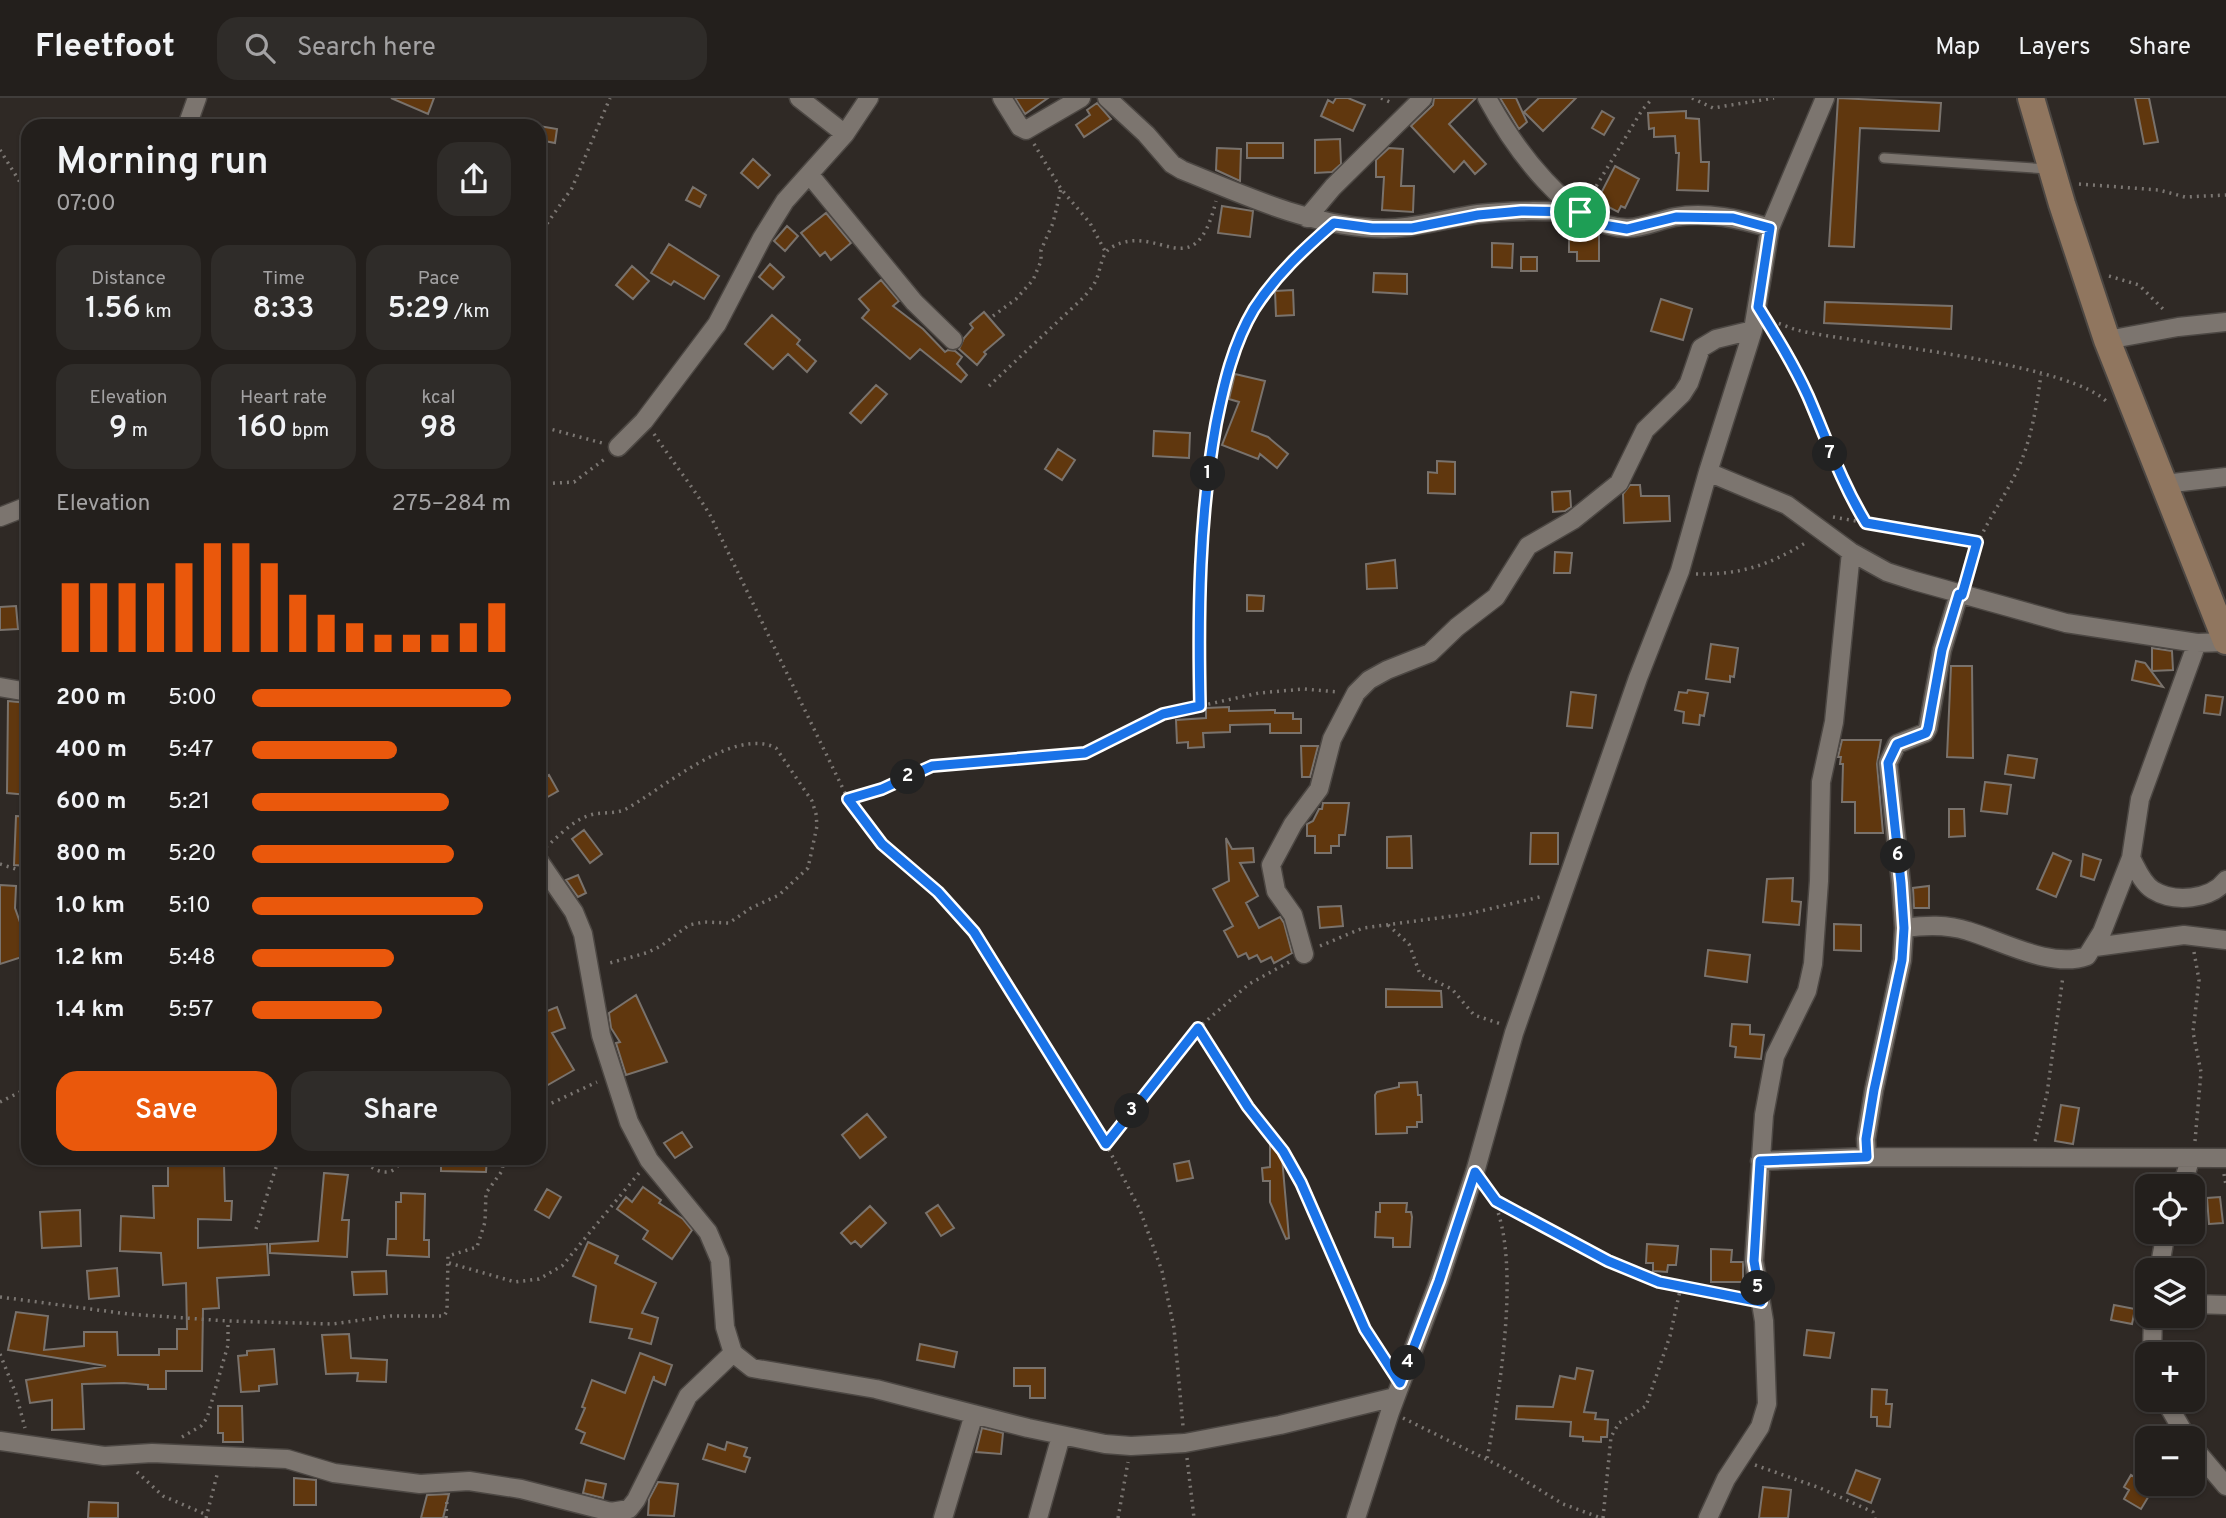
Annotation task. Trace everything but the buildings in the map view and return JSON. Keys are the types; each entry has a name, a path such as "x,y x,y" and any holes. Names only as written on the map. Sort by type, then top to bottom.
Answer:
{"street":[{"path":"190,119 197,98"},
{"path":"799,98 845,134"},
{"path":"618,447 645,421 716,324 785,201 845,134 869,98"},
{"path":"1002,98 1020,127 1026,130 1081,98"},
{"path":"1107,98 1153,140 1172,164 1307,218 1372,228 1412,228 1478,215 1521,211 1580,212"},
{"path":"1307,218 1333,187 1423,98"},
{"path":"1487,98 1542,178 1580,212 1603,225 1627,229 1676,217 1733,218 1770,228"},
{"path":"1356,1518 1395,1397 1439,1281 1475,1172 1514,1033 1638,678 1680,571 1707,472 1752,330 1770,228 1825,98"},
{"path":"1707,472 1787,505 1851,552 1887,572 2066,623 2197,643 2226,642 2107,340 2062,204 2031,98"},
{"path":"809,174 914,302 953,340"},
{"path":"2107,340 2178,327 2226,322"},
{"path":"1304,954 1293,915 1276,891 1271,865 1293,824 1319,789 1332,739 1356,693 1369,680 1387,670 1430,653 1496,597 1528,546 1573,520 1619,483 1645,430 1682,394 1689,383 1701,348 1716,339 1752,330"},
{"path":"2164,484 2226,477"},
{"path":"0,517 21,509"},
{"path":"1708,1518 1726,1479 1760,1427 1767,1404 1761,1302 1754,1261 1764,1115 1775,1056 1807,991 1813,964 1819,881 1821,782 1834,722 1851,552"},
{"path":"1867,1157 1868,1123 1897,991 1904,928 1896,821 1888,763 1897,744 1926,733 1942,650 1961,595"},
{"path":"1904,928 1928,925 1953,927 2030,952 2065,960 2087,957 2095,947 2131,858 2140,799 2197,643"},
{"path":"0,687 21,691"},
{"path":"2131,858 2140,877 2154,891 2174,896 2191,899 2220,888 2226,880"},
{"path":"546,871 574,912 583,934 593,998 629,1122 649,1160 709,1232 720,1260 724,1327 733,1353 752,1368 876,1389 1061,1436 1131,1446 1185,1443 1280,1425 1395,1397"},
{"path":"2095,947 2184,935 2226,940"},
{"path":"1760,1161 1867,1157 2190,1160 2226,1158"},
{"path":"2186,1174 2190,1160"},
{"path":"2205,1304 2226,1304"},
{"path":"0,1441 104,1455 152,1453 287,1459 334,1472 420,1484 470,1482 494,1485 621,1513 629,1509 636,1500 688,1396 733,1353"},
{"path":"943,1518 974,1414"},
{"path":"1038,1518 1061,1436"},
{"path":"2205,1461 2226,1486"}],"lane":[{"path":"1884,158 2055,175"}],"path":[{"path":"546,225 572,188 610,98"},
{"path":"1580,212 1642,110 1653,98"},
{"path":"1692,98 1713,108 1774,98"},
{"path":"1026,130 1061,189 1090,223 1105,252"},
{"path":"0,150 21,184"},
{"path":"2055,175 2159,190 2185,197 2226,195"},
{"path":"989,386 1084,297 1094,284 1105,252 1126,242 1180,249 1198,243 1213,212 1220,185"},
{"path":"993,316 1016,299 1033,280 1041,261 1041,250 1053,223 1061,189"},
{"path":"1200,706 1200,562 1203,504 1228,367 1253,310 1271,285 1296,255 1334,223"},
{"path":"2100,273 2139,285 2150,293 2178,327"},
{"path":"1866,523 1834,466 1798,376 1766,321 1797,330 1943,352 2041,374 2094,390 2118,410 2135,410"},
{"path":"1961,595 1977,542 2001,502 2026,450 2041,374"},
{"path":"645,421 679,471 694,487 710,515 848,799 882,844 938,892 974,932 1106,1144 1140,1210 1162,1271 1174,1328 1194,1518"},
{"path":"546,428 618,447"},
{"path":"546,484 574,482 618,447"},
{"path":"1803,517 1833,517 1977,542"},
{"path":"1680,571 1698,575 1740,572 1768,564 1823,532"},
{"path":"848,799 882,789 932,766 1085,753 1163,714 1259,693 1304,690 1356,693"},
{"path":"546,847 577,821 594,814 626,809 698,764 745,746 767,744 776,748 811,801 817,826 808,868 779,895 751,908 729,923 704,922 689,925 661,946 646,953 590,968"},
{"path":"0,864 21,871"},
{"path":"1106,1144 1198,1028 1249,984 1304,954 1363,928 1468,914 1564,891"},
{"path":"1388,925 1409,944 1420,974 1452,989 1474,1015 1500,1023 1514,1033"},
{"path":"2184,935 2194,950 2199,980 2193,1032 2201,1072 2201,1100 2190,1160"},
{"path":"2031,1157 2047,1094 2065,960"},
{"path":"1198,1028 1248,1107 1283,1151 1295,1172 1395,1397 1487,1459 1563,1504 1602,1518 1611,1437 1619,1423 1646,1406 1670,1336 1681,1286"},
{"path":"546,1106 613,1074"},
{"path":"0,1102 21,1092"},
{"path":"448,1262 515,1282 538,1279 562,1266 649,1160"},
{"path":"256,1228 277,1165"},
{"path":"369,1165 376,1171 388,1173 394,1171 398,1165"},
{"path":"0,1297 128,1314 228,1321 332,1324 391,1316 444,1316 447,1311 448,1262 451,1253 477,1247 485,1222 486,1193 502,1171 503,1165"},
{"path":"1475,1172 1496,1201 1506,1244 1502,1377 1487,1459"},
{"path":"1496,1201 1608,1261 1659,1282 1761,1302"},
{"path":"152,1453 201,1426 208,1418 228,1345 228,1321"},
{"path":"0,1354 16,1394 29,1445"},
{"path":"1118,1518 1131,1446"},
{"path":"126,1455 142,1479 163,1496 207,1516 218,1482 219,1455"},
{"path":"1740,1460 1820,1488 1873,1512 1875,1518"}],"route":[{"path":"1521,211 1580,212 1603,225 1627,229 1676,217 1733,218 1770,228 1758,307 1808,395 1834,466 1847,494 1866,523 1977,542 1942,650 1926,733 1897,744 1888,763 1896,821 1904,928 1897,991 1868,1123 1867,1157 1760,1161 1754,1261 1761,1302 1659,1282 1608,1261 1496,1201 1475,1172 1439,1281 1400,1383 1365,1329 1319,1221 1283,1151 1248,1107 1219,1057 1198,1028 1106,1144 974,932 938,892 882,844 848,799 882,789 932,766 1003,758 1042,759 1085,753 1163,714 1200,706 1200,562 1203,504 1210,456 1228,367 1253,310 1271,285 1296,255 1334,223 1372,228 1412,228 1478,215 1521,211"}]}
